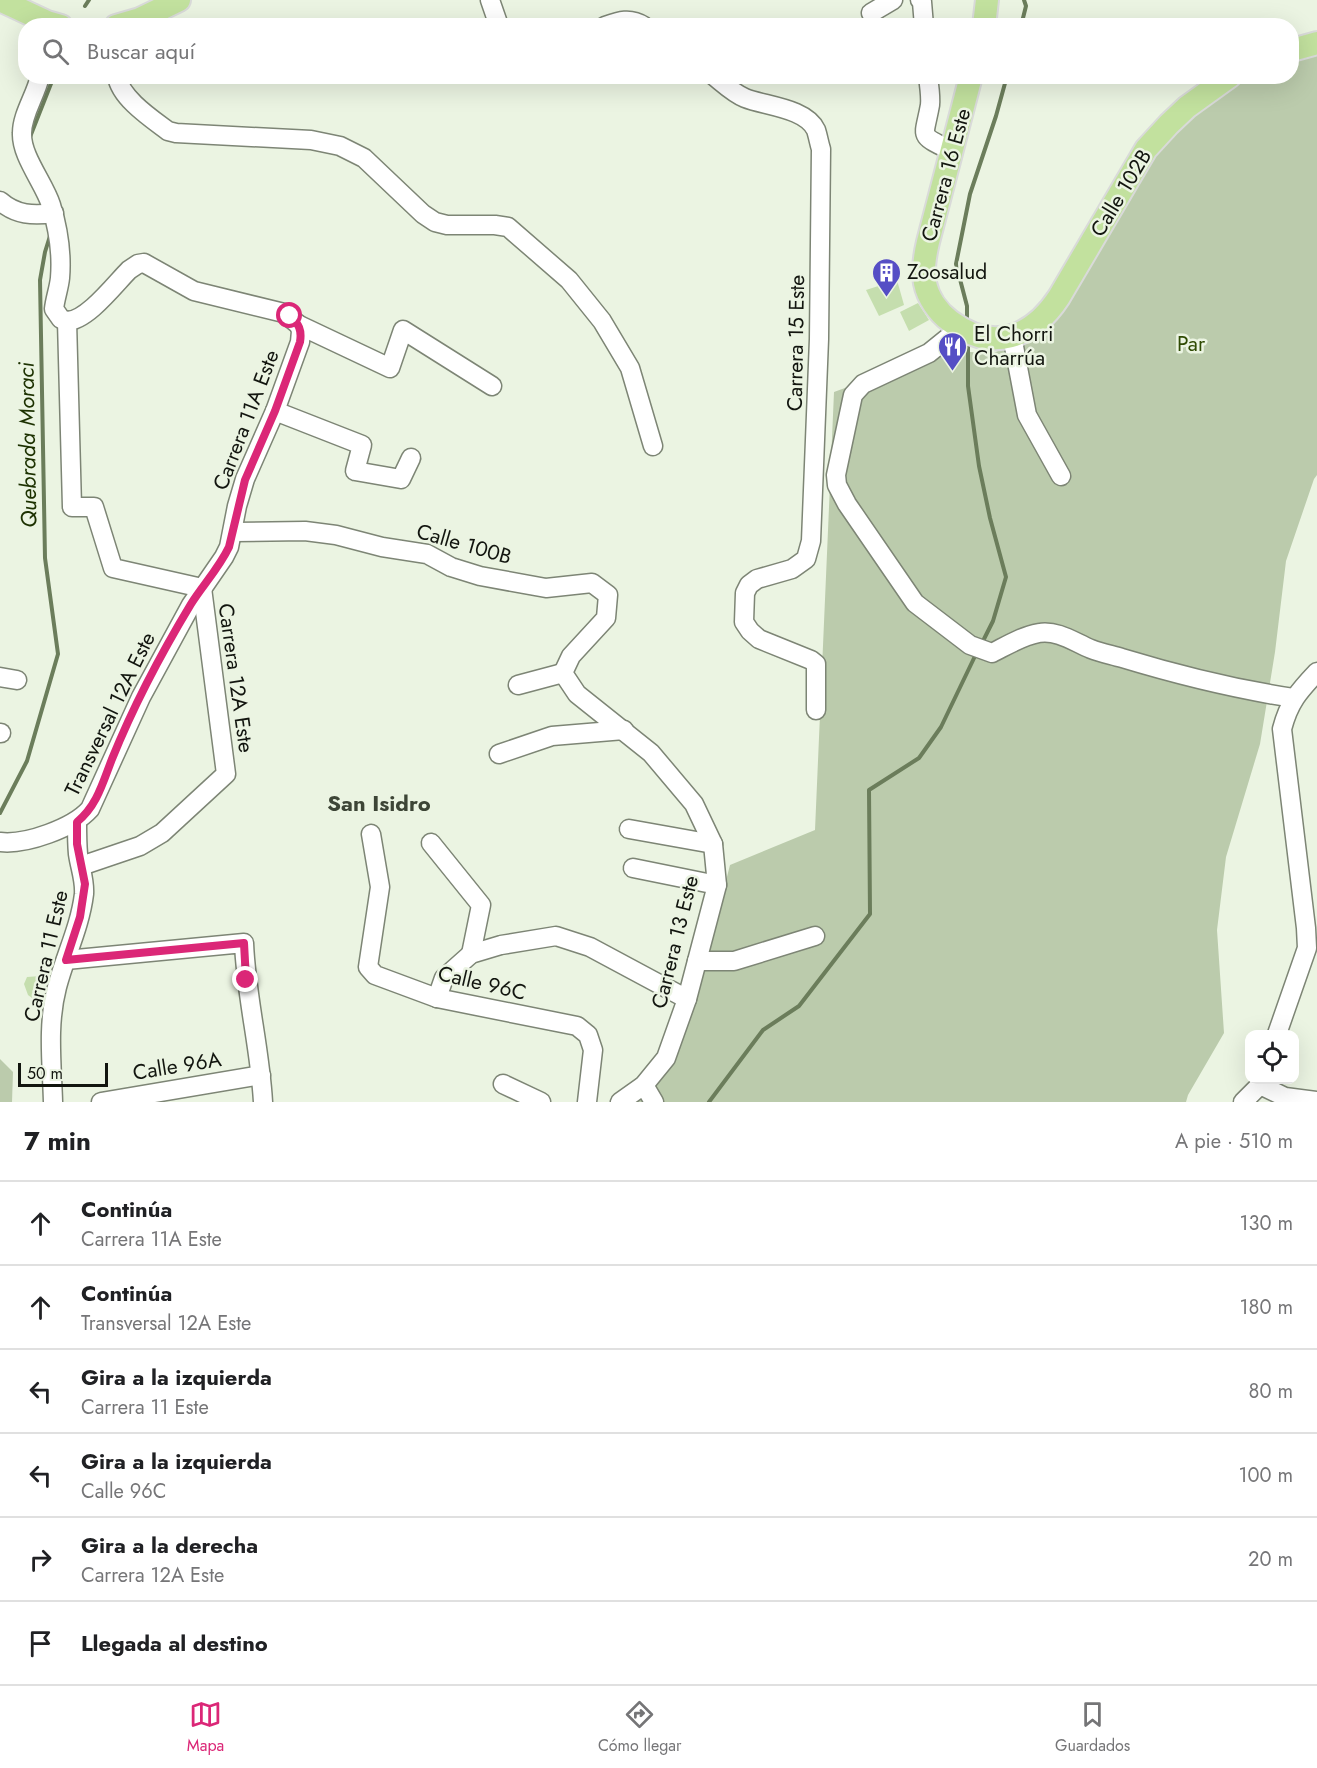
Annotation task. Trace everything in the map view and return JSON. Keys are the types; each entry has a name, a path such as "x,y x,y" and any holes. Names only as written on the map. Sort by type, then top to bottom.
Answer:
{"main road":[{"path":"0,0 39,18"},
{"path":"142,18 179,0"},
{"path":"985,18 987,0"},
{"path":"1299,48 1317,43"},
{"name":"Carrera 16 Este","path":"969,84 928,242 924,271 925,283 937,309 960,328 992,339 1022,332"},
{"name":"Calle 102B","path":"1022,332 1044,316 1059,297 1146,149 1187,107 1219,84"}],"street":[{"path":"490,0 496,18"},
{"path":"871,13 893,0"},
{"path":"920,0 923,18"},
{"path":"37,84 22,133 26,152 54,213 58,235 60,279 54,309 60,319 72,321 83,316 129,270 144,263 185,288 213,297 284,312 299,325 390,368 403,330 492,386"},
{"path":"119,84 128,98 168,131 311,140 340,146 364,158 423,214 435,222 447,225 508,227 569,280 602,321 630,368 653,446"},
{"name":"Carrera 15 Este","path":"724,84 737,94 791,111 806,119 815,128 821,149 819,339 811,541 806,559 792,569 757,579 749,585 745,593 744,621 750,632 759,639 816,664 816,710"},
{"path":"929,84 930,103 924,129 926,135 931,141 952,151"},
{"path":"0,201 18,213 30,215 54,213"},
{"path":"67,321 72,507 94,507 113,568 201,588"},
{"name":"Carrera 11A Este","path":"234,531 243,486 275,411 300,342 299,325"},
{"path":"960,328 929,353 875,377 853,395 836,475 840,493 915,603 970,645 992,653 1015,641 1040,633 1052,634 1072,638 1090,649 1205,681 1293,698"},
{"path":"1022,332 1027,415 1062,476"},
{"path":"275,411 362,444 355,471 401,479 411,458"},
{"name":"Transversal 12A Este","path":"77,822 95,801 141,697 201,588 224,557 234,531"},
{"name":"Calle 100B","path":"234,531 305,531 336,535 382,547 427,554 451,567 480,576 546,588 592,583 608,595 606,618 571,656 564,673"},
{"name":"Carrera 12A Este","path":"81,866 140,846 155,837 226,774 201,588"},
{"path":"1279,1030 1307,948 1282,729 1286,712 1293,698 1317,672"},
{"path":"518,685 564,673"},
{"name":"Carrera 13 Este","path":"564,673 577,693 651,753 694,804 713,843 717,885 687,999 666,1058 644,1085 620,1102"},
{"path":"499,754 552,736 624,730"},
{"path":"0,842 23,841 77,822"},
{"name":"Carrera 11 Este","path":"52,1102 50,1030 57,987 80,917 85,884 77,844 77,822"},
{"path":"630,829 713,843"},
{"name":"Calle 96C","path":"372,834 380,886 368,968 375,975 437,998 578,1026 588,1035 592,1050 587,1102"},
{"path":"431,843 481,905 471,954"},
{"path":"633,868 717,885"},
{"path":"437,998 444,978 471,954 501,945 556,936 590,947 687,999"},
{"path":"697,961 734,961 815,936"},
{"path":"66,960 244,943 246,980 261,1075 262,1102"},
{"name":"Calle 96A","path":"100,1102 261,1075"},
{"path":"503,1084 541,1102"},
{"path":"1244,1102 1259,1084"},
{"path":"1264,1084 1285,1097 1317,1101"},
{"path":"644,1085 654,1102"}],"green space":[{"name":"Par","path":"1317,50 1317,475 1286,561 1275,652 1260,744 1226,857 1217,930 1224,1033 1186,1102 630,1102 697,994 730,865 815,830 834,392 946,351 993,353 1024,341 1157,143 1211,98 1237,84 1299,84 1299,56"},
{"path":"0,1059 13,1072 12,1102 0,1102"}],"building":[{"name":"Zoosalud","path":"897,280 904,305 879,316 866,290"},
{"path":"918,303 929,320 909,331 900,312"},
{"path":"41,976 37,988 40,995 32,998 28,995 24,984 27,977"}],"waterway":[{"name":"Quebrada Moraci","path":"85,6 89,0"},
{"path":"1023,18 1026,6 1024,0"},
{"name":"Quebrada Moraci","path":"30,137 51,84"},
{"path":"967,322 967,306 956,264 970,194 1005,84"},
{"name":"Quebrada Moraci","path":"0,813 27,761 58,654 45,558 40,280 50,236"},
{"path":"968,342 968,386 979,466 1006,577 993,621 981,645"},
{"path":"709,1102 763,1030 799,1006 870,914 869,790 919,758 941,727 976,654"}],"place":[{"name":"Zoosalud","path":"886,298"},
{"name":"El Chorri Charrúa","path":"953,372"}],"district":[{"name":"San Isidro","path":"379,803"}],"route":[{"path":"246,980 244,943 66,960 80,917 85,884 77,844 77,822 95,801 141,697 191,605 229,547 245,480 275,411 300,342 299,325 290,316"}]}
